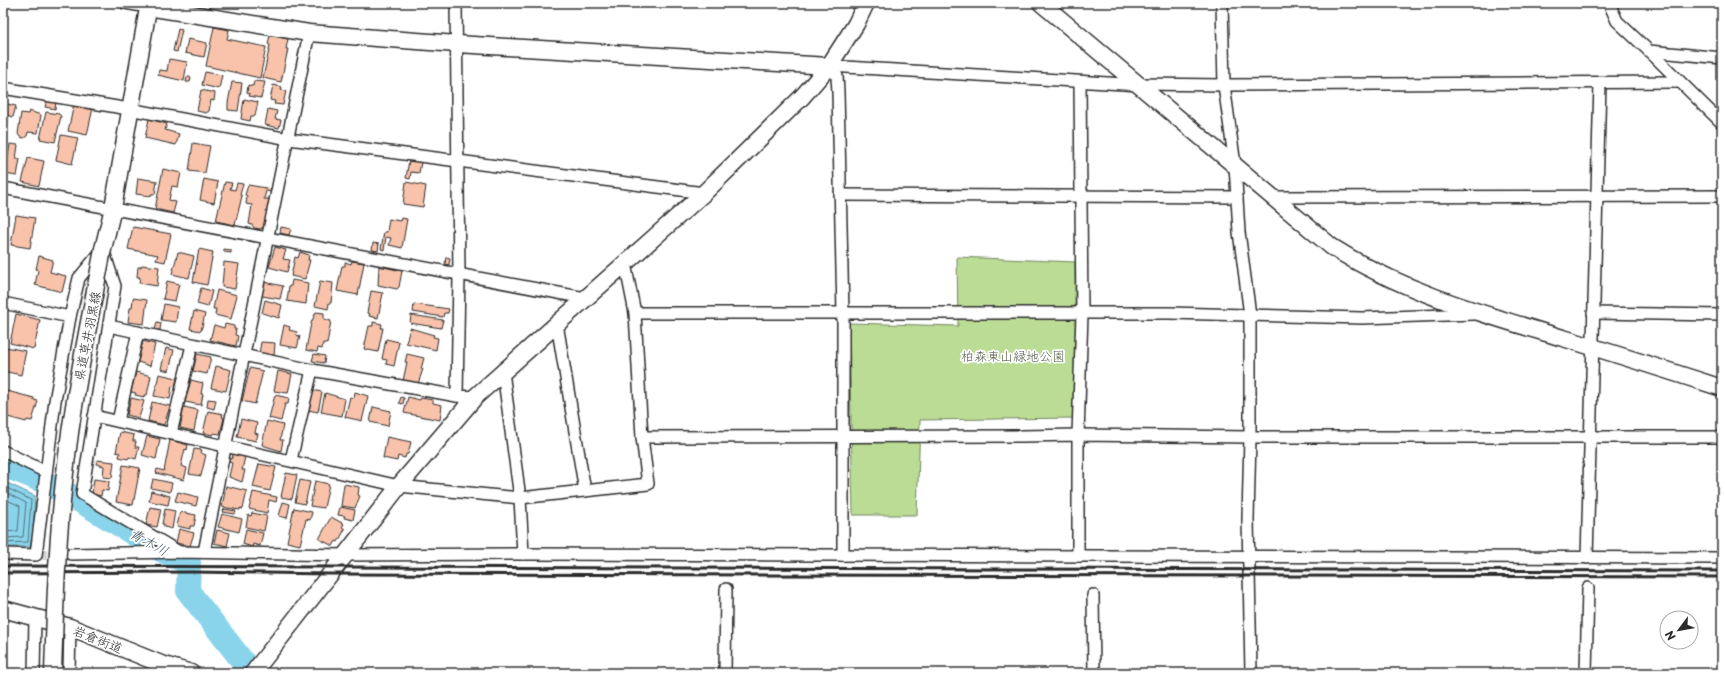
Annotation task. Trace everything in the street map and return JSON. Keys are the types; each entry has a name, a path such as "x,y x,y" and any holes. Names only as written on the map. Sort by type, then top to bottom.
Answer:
{"street":[{"path":"125,3 148,5 309,34 1080,82 1140,85 1679,82"},
{"path":"456,3 460,275 457,396"},
{"path":"253,673 399,486 475,397 704,193 802,97 829,66 856,24 866,3"},
{"path":"1041,3 1332,247 1360,265 1415,290 1481,314 1592,346 1722,388"},
{"path":"1222,3 1224,85 1235,165 1239,232 1250,315 1248,519 1250,557 1251,673"},
{"path":"1609,3 1617,21 1649,50 1679,82 1722,123"},
{"name":"県道草井羽黒線","path":"53,673 58,539 74,407 103,249 113,208 148,5"},
{"path":"204,552 289,139 309,34"},
{"path":"1649,50 1722,58"},
{"path":"829,66 837,76 838,84 843,314 843,555"},
{"path":"1078,556 1078,435 1082,314 1080,82"},
{"path":"1587,558 1600,83"},
{"path":"3,88 129,109 289,139 704,193"},
{"path":"3,188 585,298"},
{"path":"840,195 1237,197"},
{"path":"1273,197 1722,196"},
{"path":"3,554 36,554 55,401 70,317 79,278 103,249"},
{"path":"103,249 115,286 82,494 179,552"},
{"path":"94,416 399,486 520,498 648,484 642,437 635,313 625,263"},
{"path":"3,303 70,317"},
{"path":"635,313 1169,313 1362,318 1481,314"},
{"path":"1593,313 1722,315"},
{"path":"557,324 585,491"},
{"path":"109,326 312,370 457,396 475,397"},
{"path":"118,421 138,332"},
{"path":"171,433 192,345"},
{"path":"291,460 312,370"},
{"path":"503,372 520,498 523,554"},
{"path":"642,437 1078,435 1250,437 1722,437"},
{"path":"3,451 46,472"},
{"path":"71,554 204,552 344,555 523,554 1722,558"},
{"path":"1586,673 1588,588"},
{"path":"725,673 726,589"},
{"path":"1093,595 1094,673"},
{"name":"岩倉街道","path":"3,609 70,628 159,669 190,673"},
{"path":"34,673 35,617"},
{"path":"69,673 70,628"}],"green space":[{"name":"柏森東山緑地公園","path":"957,257 1075,262 1076,418 920,420 917,515 853,515 849,323 958,326"}],"water":[{"path":"3,481 35,496 32,547 3,547"}],"building":[{"path":"218,3 230,3 229,7"},
{"path":"214,27 229,30 227,39 266,47 260,78 206,66"},
{"path":"178,29 182,30 177,52 173,51"},
{"path":"270,35 288,39 286,49 288,49 281,82 263,78 270,45 268,44"},
{"path":"188,39 207,43 204,57 185,53"},
{"path":"169,59 187,62 184,81 158,75 159,70 167,71"},
{"path":"205,72 222,75 219,89 202,85"},
{"path":"187,77 191,77 190,82 186,82"},
{"path":"254,81 265,82 261,98 249,96 250,94 247,93 248,85 253,86"},
{"path":"232,82 242,83 238,111 228,110"},
{"path":"273,85 282,87 281,90 286,91 283,105 274,104 275,101 270,100"},
{"path":"201,90 215,93 214,101 211,100 209,111 206,113 197,111"},
{"path":"244,99 258,102 255,116 251,116 250,121 241,119"},
{"path":"47,100 56,102 55,109 45,107"},
{"path":"3,103 16,106 13,117 3,114"},
{"path":"74,104 93,108 87,135 68,131"},
{"path":"268,109 277,111 275,119 281,120 279,128 265,125"},
{"path":"29,111 41,115 38,133 28,132 27,136 24,138 20,137 18,134 21,113 28,114"},
{"path":"46,112 59,114 61,116 55,142 40,139"},
{"path":"3,118 8,118 7,134 3,134"},
{"path":"149,119 167,124 165,130 179,134 176,145 145,138"},
{"path":"61,135 78,138 72,164 56,160"},
{"path":"193,143 210,146 205,173 189,171"},
{"path":"10,144 18,145 16,159 20,159 17,176 5,174"},
{"path":"28,158 44,161 39,186 22,182"},
{"path":"409,160 421,162 419,173 411,172 410,179 406,178"},
{"path":"163,169 181,173 178,187 172,186 169,200 176,202 173,213 155,209"},
{"path":"138,178 157,181 155,194 151,194 151,196 136,194"},
{"path":"204,179 218,182 214,203 200,200"},
{"path":"225,182 232,183 230,189 235,190 237,183 243,184 240,195 242,196 235,225 216,221"},
{"path":"406,182 426,186 423,207 403,204"},
{"path":"248,185 272,189 272,192 266,191 264,199 269,199 265,226 260,229 254,228 249,224 252,205 246,204 247,196 245,195"},
{"path":"16,215 35,218 30,248 11,245"},
{"path":"401,218 407,219 402,248 389,245 391,238 386,237 384,250 381,249 384,232 387,232 389,219 400,221"},
{"path":"133,227 171,234 165,262 156,260 158,255 128,249"},
{"path":"281,227 291,229 289,235 280,233"},
{"path":"373,243 379,244 378,251 372,250"},
{"path":"275,247 286,250 283,259 290,260 287,272 269,267"},
{"path":"199,249 213,252 207,285 193,282"},
{"path":"224,249 231,250 231,253 224,252"},
{"path":"178,252 194,256 189,278 172,274"},
{"path":"300,252 309,255 308,260 310,260 305,279 291,276 295,257 298,258"},
{"path":"39,256 53,260 50,272 66,276 62,292 35,285"},
{"path":"446,257 450,258 449,265 445,264"},
{"path":"352,261 364,263 358,295 337,291 342,266 345,266 345,262 351,264"},
{"path":"224,262 239,264 235,289 222,287"},
{"path":"142,265 159,267 157,286 139,283 140,277 137,277 138,267 141,267"},
{"path":"379,266 402,271 399,287 397,289 378,285"},
{"path":"292,280 308,283 306,304 287,301 289,286 291,286"},
{"path":"167,281 179,284 175,301 163,299"},
{"path":"320,281 333,283 331,303 329,303 328,309 315,306"},
{"path":"264,282 283,286 280,299 262,296"},
{"path":"201,288 212,291 208,307 197,304"},
{"path":"217,290 237,295 231,319 215,315 216,309 213,309"},
{"path":"371,291 383,293 378,318 369,316 370,314 367,313"},
{"path":"133,298 147,300 144,324 128,322"},
{"path":"265,300 282,305 279,318 262,313"},
{"path":"164,304 178,307 176,322 161,320"},
{"path":"414,304 449,309 448,313 444,313 443,317 413,312"},
{"path":"194,311 205,314 201,331 190,329"},
{"path":"316,312 324,313 324,319 331,321 327,344 323,343 322,349 318,348 317,352 306,350 311,323"},
{"path":"16,314 40,320 34,349 10,343"},
{"path":"411,315 443,320 441,328 410,323"},
{"path":"157,322 161,323 160,330 155,330"},
{"path":"373,322 382,324 381,328 383,328 378,352 364,349 369,326 373,326"},
{"path":"225,324 234,326 234,329 236,329 235,335 238,336 236,346 210,340 214,325 224,328"},
{"path":"284,325 290,327 289,330 297,332 296,335 300,336 297,348 280,345"},
{"path":"410,328 434,335 433,337 438,338 436,350 406,343"},
{"path":"386,339 399,342 394,366 386,364 387,360 382,359"},
{"path":"143,341 155,344 150,366 138,362"},
{"path":"261,342 275,343 274,356 259,354"},
{"path":"6,347 26,351 21,375 3,371"},
{"path":"166,348 174,350 169,371 161,369"},
{"path":"197,354 211,357 207,374 193,371"},
{"path":"314,354 325,356 324,363 312,361"},
{"path":"407,354 424,358 421,369 423,369 418,384 403,381"},
{"path":"216,366 231,370 226,391 211,388"},
{"path":"250,368 263,371 255,404 242,401"},
{"path":"278,371 292,374 288,393 274,391"},
{"path":"136,372 151,376 147,395 144,395 144,397 135,395 136,393 131,392"},
{"path":"159,374 177,378 175,387 172,386 170,399 154,396"},
{"path":"191,380 203,383 201,405 185,402"},
{"path":"3,390 34,398 34,400 38,401 32,421 27,420 26,422 4,416 3,420"},
{"path":"312,390 322,392 318,412 308,410"},
{"path":"355,392 368,396 362,421 345,417 350,397 354,398"},
{"path":"325,393 345,399 342,416 321,412"},
{"path":"275,395 289,398 288,404 285,404 281,421 269,418"},
{"path":"401,397 404,398 403,404 399,403"},
{"path":"408,397 420,400 421,398 433,400 433,403 442,405 440,420 404,413"},
{"path":"131,398 144,401 139,418 127,415"},
{"path":"208,399 216,400 214,409 207,407"},
{"path":"152,402 170,406 164,425 148,421"},
{"path":"184,407 198,410 194,431 180,428"},
{"path":"373,407 391,411 388,426 370,422"},
{"path":"208,411 223,414 222,417 224,418 220,434 213,433 213,435 203,433"},
{"path":"241,419 257,423 255,433 258,434 256,441 237,437"},
{"path":"267,421 283,425 280,440 283,440 281,451 262,445"},
{"path":"120,432 134,435 133,441 136,441 135,447 139,447 136,459 119,457 120,453 116,452"},
{"path":"147,436 160,439 156,459 142,455"},
{"path":"387,437 411,442 408,454 406,454 405,458 398,456 397,461 383,458"},
{"path":"170,440 188,445 187,450 185,449 181,466 187,468 184,480 156,473 157,469 164,471"},
{"path":"194,449 202,450 201,453 206,455 201,476 189,474"},
{"path":"233,454 245,457 242,470 245,470 242,482 229,477 232,463 229,462 230,458 232,459"},
{"path":"97,460 114,462 112,478 103,477 104,466 96,464"},
{"path":"259,464 276,467 270,491 253,487"},
{"path":"123,465 140,468 133,505 116,502"},
{"path":"286,473 297,475 292,499 281,497"},
{"path":"94,479 109,481 108,491 102,490 101,496 92,494"},
{"path":"153,479 172,483 170,492 151,488"},
{"path":"300,480 310,482 305,504 295,502"},
{"path":"315,481 329,484 324,508 310,506"},
{"path":"344,484 359,487 358,495 360,496 355,508 341,506"},
{"path":"226,486 247,491 243,509 240,508 240,510 222,507"},
{"path":"151,491 170,496 168,505 149,501"},
{"path":"178,492 198,497 196,506 175,501"},
{"path":"253,492 277,497 276,502 269,500 267,513 249,509"},
{"path":"283,502 290,504 287,518 279,516"},
{"path":"150,507 161,509 157,527 146,525"},
{"path":"340,507 355,510 353,520 344,518 345,516 338,515"},
{"path":"294,508 312,512 310,520 306,519 300,545 287,542"},
{"path":"165,509 175,511 172,529 164,527 164,524 162,524"},
{"path":"224,509 236,511 235,514 223,512"},
{"path":"180,512 196,515 194,526 190,526 190,529 177,526"},
{"path":"252,513 267,516 264,531 246,527 248,515 251,516"},
{"path":"222,514 242,519 239,532 218,527"},
{"path":"331,517 344,524 342,527 345,529 338,542 336,541 333,546 319,539"},
{"path":"179,529 194,533 190,546 176,543"},
{"path":"246,529 263,533 260,546 253,544 252,547 243,544"},
{"path":"217,530 230,533 227,546 214,543"}],"waterway":[{"name":"青木川","path":"3,466 19,471 51,485 82,502 157,548 172,556 189,562 188,591 244,663"}],"tunnel":[{"path":"36,555 65,554"}],"railway":[{"path":"3,566 1722,571"},
{"path":"3,573 192,572 329,574 1722,577"}]}
